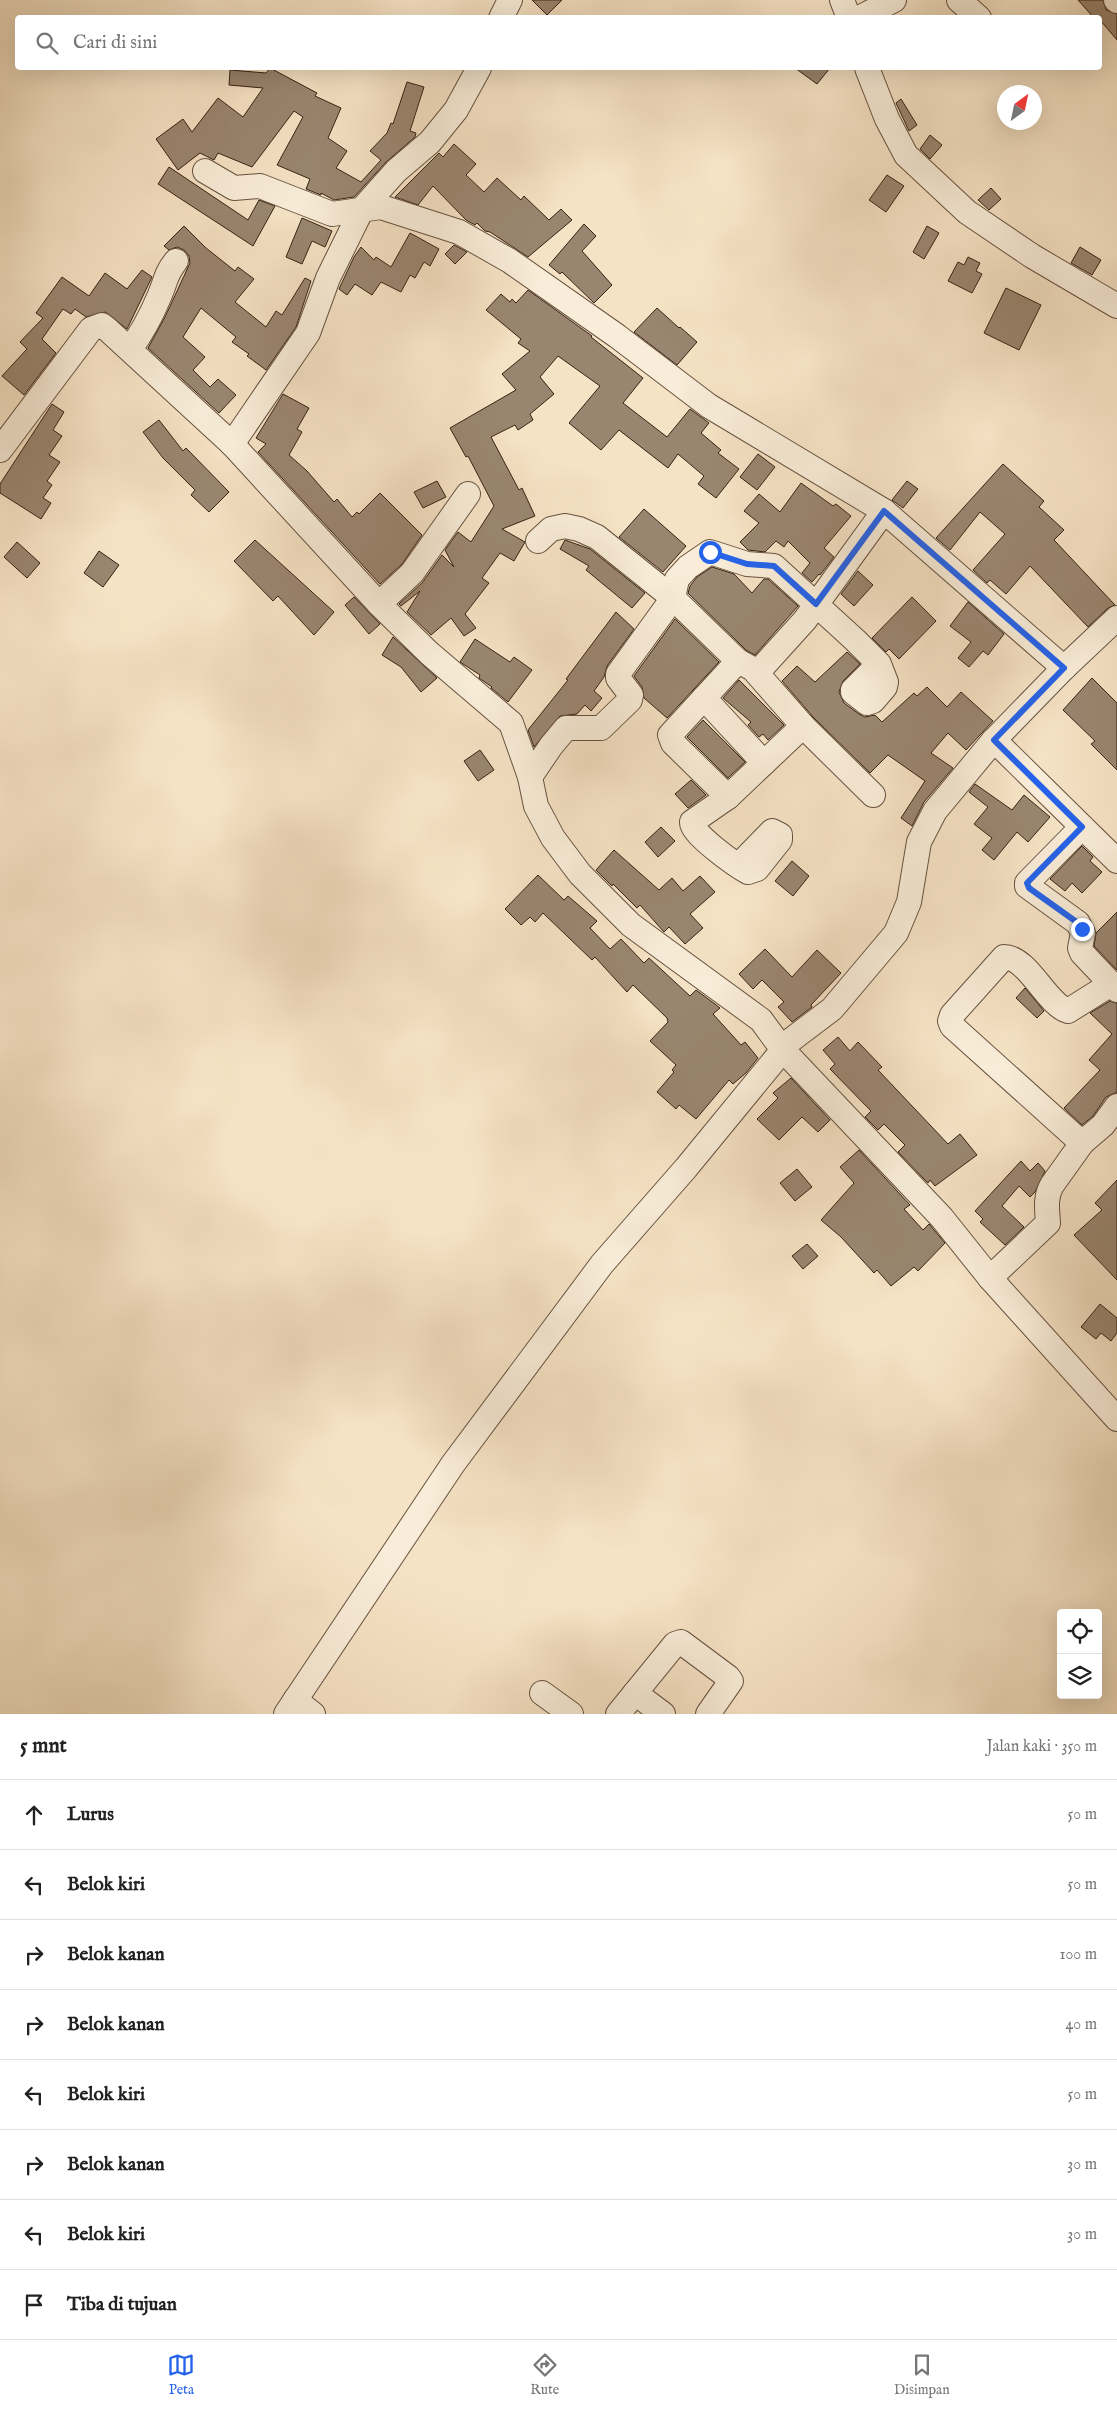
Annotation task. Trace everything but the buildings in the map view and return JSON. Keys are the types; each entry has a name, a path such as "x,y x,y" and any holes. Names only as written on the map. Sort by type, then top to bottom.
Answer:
{"street":[{"path":"502,15 510,0"},
{"path":"842,0 847,15"},
{"path":"865,15 894,0"},
{"path":"959,0 976,15"},
{"path":"232,444 308,333 328,278 362,209 396,171 430,142 456,110 478,70"},
{"path":"868,70 887,119 906,155 967,212 1032,256 1117,306"},
{"path":"205,171 234,188 260,186 332,214 381,206 459,232 510,261 617,336 709,406 884,511 1064,668"},
{"path":"130,349 143,331 164,287 166,272 176,261"},
{"path":"0,450 91,329 102,325 130,349 232,444 379,604 430,653 511,724 530,777 536,806 553,838 580,874 631,925 761,1020 783,1050 942,1218 990,1278 1117,1419"},
{"path":"379,604 412,573 468,494"},
{"path":"758,673 806,620 884,511"},
{"path":"538,541 551,529 565,526 580,528 597,537 673,598 738,661 758,673 803,726 873,795"},
{"path":"530,777 566,728 601,728 630,700 631,695 618,678 618,674 673,598 677,579 688,566 710,552 747,564 774,566 879,664"},
{"path":"298,1709 452,1464 602,1264 686,1168 791,1040 832,1009 896,933 908,902 920,842 935,811 994,740 1064,668 1117,618"},
{"path":"728,797 671,739 672,732 738,661"},
{"path":"704,698 764,763"},
{"path":"738,866 690,825 694,820 728,797 803,726"},
{"path":"994,740 1117,861"},
{"path":"1082,827 1027,883 1027,886 1078,923 1083,933 1080,948 1082,953 1114,987 1068,1011 1058,1006 1036,978 1010,957 1004,956 952,1015 950,1021 952,1026 1082,1143"},
{"path":"990,1278 1048,1223 1048,1192 1082,1143 1103,1126 1117,1106"},
{"path":"618,1714 675,1644 681,1642 728,1677 729,1685 719,1710"},
{"path":"542,1693 571,1714"},
{"path":"635,1693 662,1714"}],"route":[{"path":"710,552 747,564 774,566 816,604 884,511 1064,668 994,740 1082,827 1027,883 1029,888 1078,923 1082,929"}]}
